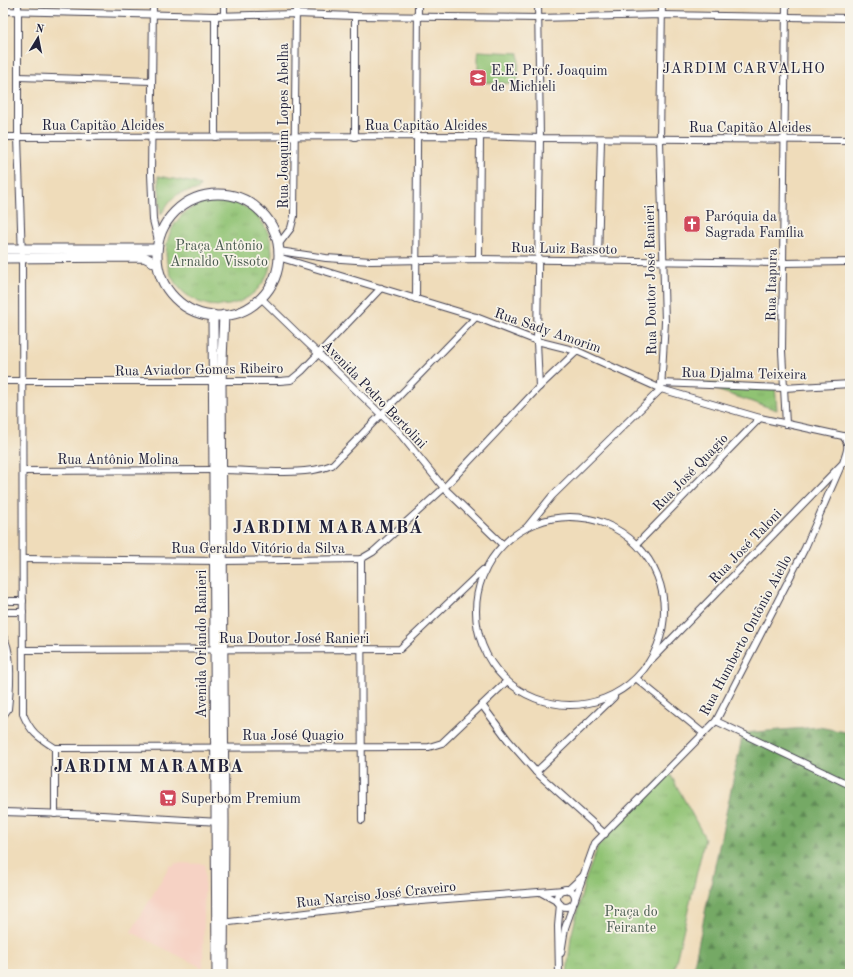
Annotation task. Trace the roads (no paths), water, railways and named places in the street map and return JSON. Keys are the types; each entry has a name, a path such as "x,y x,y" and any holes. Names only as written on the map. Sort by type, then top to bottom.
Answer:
{"main road":[{"path":"220,194 236,197 256,208 264,215 273,229 278,251 278,268 271,284 261,298 238,312 224,315 213,315 192,310 179,302 169,291 161,278 157,264 158,244 164,225 179,208 188,202 203,196 220,194"},
{"path":"3,258 22,253 158,244"},
{"path":"3,249 22,253 144,257 157,264"},
{"name":"Avenida Orlando Ranieri","path":"213,315 217,382 219,747 224,822 216,974"},
{"name":"Avenida Orlando Ranieri","path":"217,382 224,315"},
{"name":"Avenida Orlando Ranieri","path":"219,747 215,822 219,923 223,974"}],"street":[{"path":"18,3 18,137 22,253 23,381 23,714 34,735 55,748 55,814"},
{"path":"153,3 151,138 152,220 158,244"},
{"path":"224,3 224,14"},
{"name":"Rua Joaquim Lopes Abelha","path":"278,251 291,228 294,216 296,3"},
{"path":"416,299 418,3"},
{"path":"538,3 540,138 537,341 540,387"},
{"name":"Rua Doutor José Ranieri","path":"661,386 665,322 660,140 662,3"},
{"name":"Rua Itapura","path":"786,3 782,351 786,424"},
{"path":"3,11 215,16 224,14 295,14 538,18 662,15 850,18"},
{"path":"215,16 215,137"},
{"path":"354,16 356,137"},
{"path":"18,77 152,81"},
{"path":"479,259 480,136"},
{"name":"Rua Capitão Alcides","path":"3,137 151,138 480,136 660,140 850,140"},
{"path":"598,260 601,138"},
{"name":"Rua Luiz Bassoto","path":"278,251 371,261 479,259 783,263 850,262"},
{"name":"Rua Sady Amorim","path":"278,251 381,288 476,317 537,341 577,351 661,386 760,418 843,436 848,441 848,446"},
{"name":"Rua Aviador Gomes Ribeiro","path":"3,381 217,382 291,380 302,371 381,288"},
{"name":"Avenida Pedro Bertolini","path":"261,298 319,353 396,430 444,488 502,544"},
{"name":"Rua Antônio Molina","path":"23,471 307,471 322,469 332,465 476,317"},
{"name":"Rua Geraldo Vitório da Silva","path":"22,559 360,559 374,552 444,488 540,387 577,351"},
{"name":"Rua Djalma Teixeira","path":"661,386 784,388 850,384"},
{"path":"618,693 596,703 572,706 543,701 526,695 506,682 487,657 476,629 476,598 485,568 502,544 527,526 552,496 661,386"},
{"name":"Rua José Quagio","path":"637,544 760,418"},
{"name":"Rua José Taloni","path":"652,659 843,463 848,446"},
{"name":"Rua Humberto Ontõnio Aiello","path":"584,875 591,849 595,843 716,721 805,548 843,463"},
{"path":"527,526 555,517 585,517 613,526 637,544 656,569 665,599 664,630 652,659 637,679 618,693 536,772"},
{"path":"360,559 360,747 362,820"},
{"name":"Rua Doutor José Ranieri","path":"23,650 400,649 485,568"},
{"path":"10,601 23,601"},
{"path":"9,612 22,612"},
{"path":"3,636 10,659 6,685 8,710 3,716"},
{"path":"637,679 703,733"},
{"name":"Rua José Quagio","path":"55,748 429,747 442,743 506,682"},
{"path":"482,705 508,740 536,772 605,834"},
{"path":"716,721 850,785"},
{"path":"3,812 224,822"},
{"path":"559,974 558,897 584,875"},
{"path":"559,966 565,928 584,875"},
{"path":"566,890 575,895 574,902"},
{"name":"Rua Narciso José Craveiro","path":"219,923 382,904 566,890"},
{"path":"539,892 564,907 574,902"}],"tunnel":[{"path":"3,601 10,601"}],"place":[{"name":"E.E. Prof. Joaquim de Michieli","path":"478,78"},
{"name":"Paróquia da Sagrada Família","path":"692,224"},
{"name":"Superbom Premium","path":"168,798"}],"district":[{"name":"JARDIM CARVALHO","path":"744,68"},
{"name":"JARDIM MARAMBÁ","path":"328,527"},
{"name":"JARDIM MARAMBA","path":"149,766"}],"park label":[{"name":"Praça Antônio Arnaldo Vissoto","path":"219,254"},
{"name":"Praça do Feirante","path":"631,920"}]}
